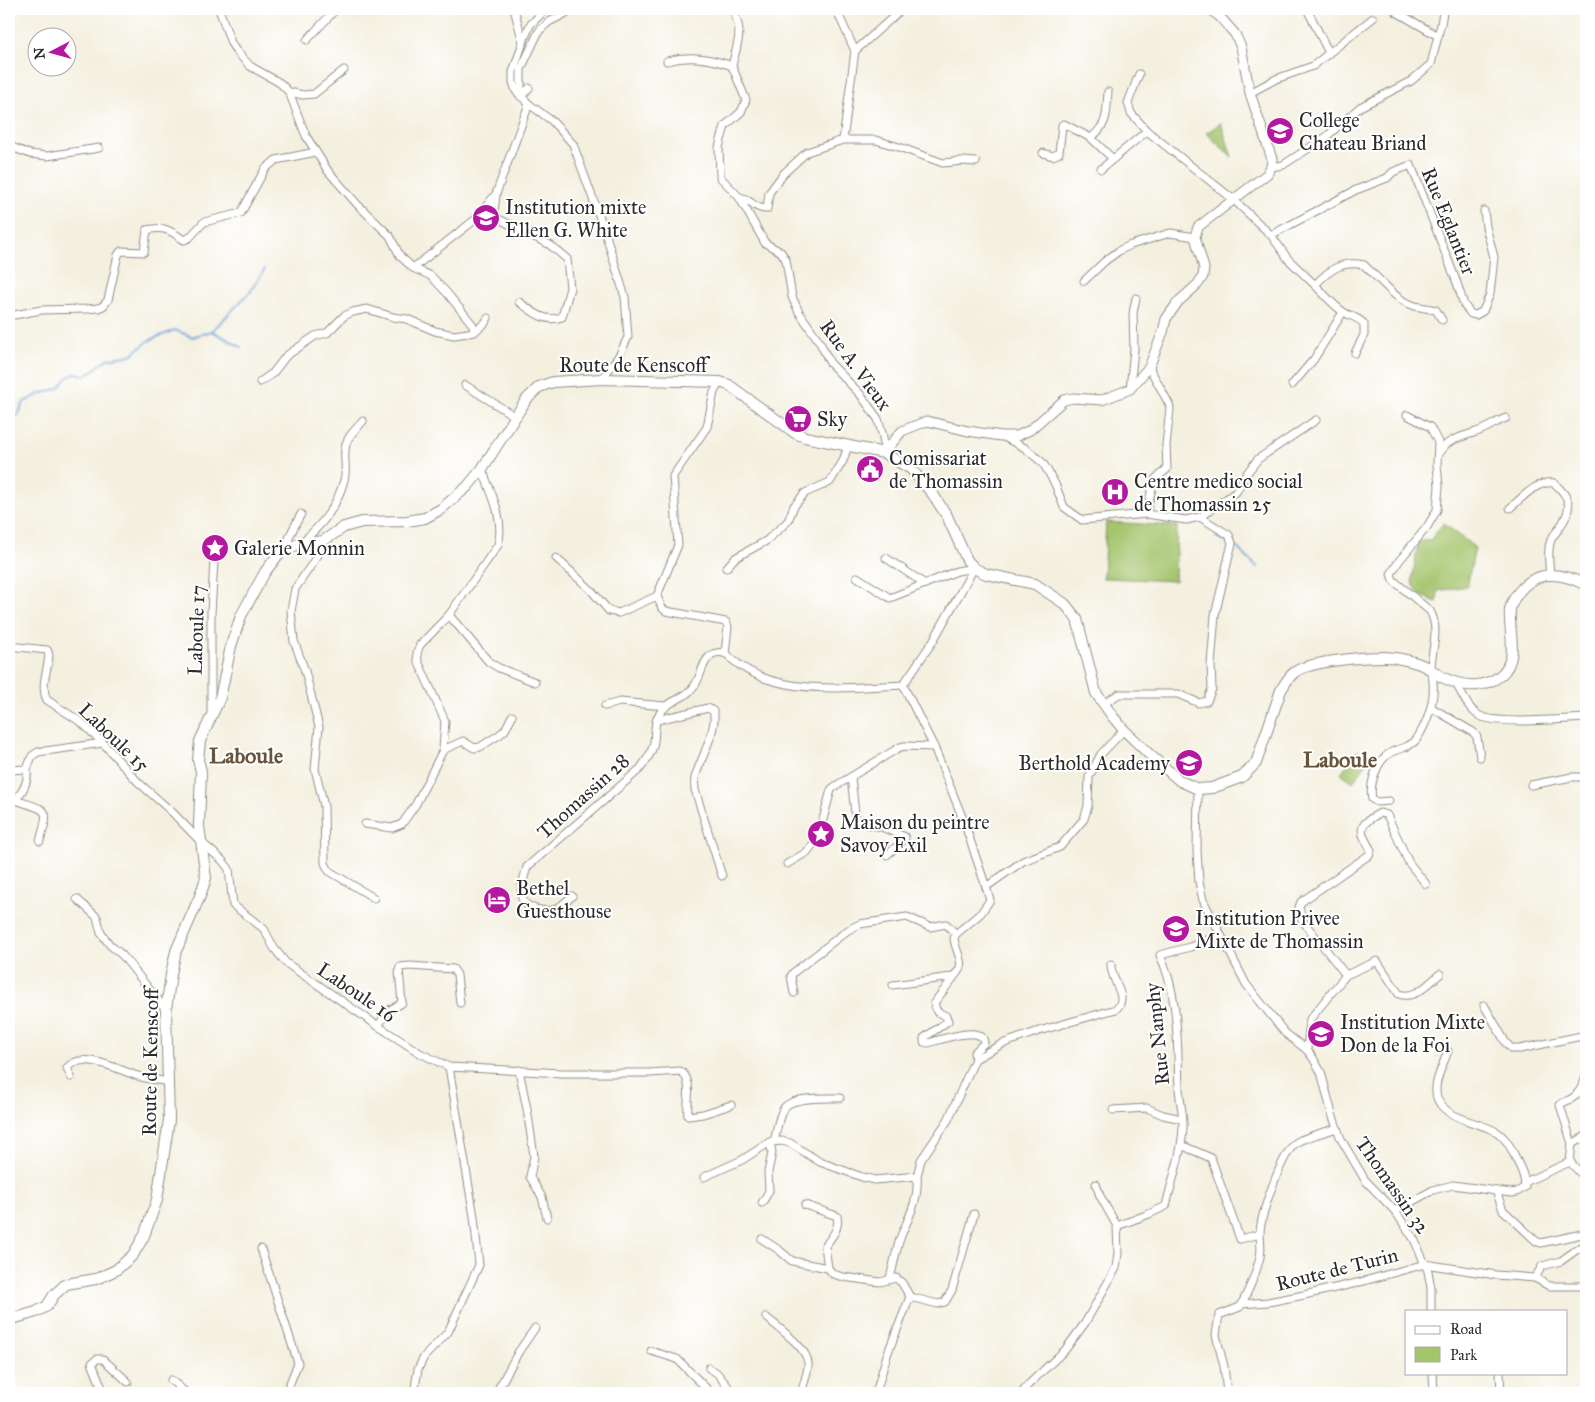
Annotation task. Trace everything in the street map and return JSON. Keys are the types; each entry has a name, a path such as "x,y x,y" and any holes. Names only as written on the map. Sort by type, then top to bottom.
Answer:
{"main road":[{"name":"Route de Kenscoff","path":"9,1320 36,1312 47,1306 54,1295 66,1284 107,1275 123,1265 133,1255 144,1236 157,1200 169,1120 166,1010 170,974 176,951 206,878 199,813 201,771 198,760 200,741 220,698 230,646 241,616 278,555 286,549 299,544 323,541 344,527 362,522 407,521 424,518 441,509 460,493 482,470 526,400 539,387 552,382 602,379 720,382 729,385 794,433 805,437 884,453 911,469 932,493 947,516 967,560 974,568"},
{"path":"974,568 986,574 1036,584 1065,604 1077,619 1096,693 1103,704 1124,730 1150,755 1180,780 1198,789 1212,788 1242,777 1256,763 1281,690 1296,671 1312,664 1384,657 1402,658 1430,668 1441,677 1466,685 1480,684 1496,679 1507,670 1513,655 1510,608 1522,587 1536,576 1550,575 1563,576 1586,585"}],"street":[{"path":"219,9 231,43 236,51 250,66 280,83 289,92 306,136 328,170 357,204 390,236 400,256 413,268 431,276 447,293 473,325 474,332"},
{"path":"307,40 336,9"},
{"path":"514,9 523,42"},
{"path":"546,9 530,25 513,72 513,82 516,91 521,97 552,121 573,144 604,229 625,297 628,337 620,354 602,379"},
{"path":"521,97 521,68 539,31 549,22 574,9"},
{"path":"836,9 855,50 843,140 876,140 943,163 976,162"},
{"path":"855,50 902,9"},
{"path":"884,453 902,431 927,422 968,432 1001,436 1023,434 1064,400 1073,398 1102,400 1130,390 1148,367 1163,332 1166,319 1178,302 1198,284 1203,276 1204,268 1195,237 1198,227 1267,174 1271,167 1270,149 1259,125 1250,93 1241,47 1235,34 1220,16 1209,9"},
{"path":"1307,9 1329,53"},
{"path":"1271,167 1283,165 1326,137 1360,107 1411,81 1431,64 1438,36 1441,9"},
{"path":"1395,11 1438,36"},
{"path":"667,61 683,57 717,61 732,66 739,37 739,28 735,17"},
{"path":"1250,93 1276,79 1313,66 1374,18"},
{"name":"Rue A. Vieux","path":"732,66 746,100 741,112 725,126 719,147 720,177 739,197 765,243 781,252 786,260 792,297 799,312 819,341 830,363 860,394 878,419 883,437 884,453"},
{"path":"289,92 303,95 314,94 344,70"},
{"path":"1140,74 1128,103 1130,113 1147,131 1234,200 1271,235 1288,259 1343,312 1364,324 1364,335 1356,353"},
{"path":"521,97 529,88"},
{"path":"1091,138 1103,127 1106,117 1108,92"},
{"path":"519,302 540,316 554,320 562,317 570,288 566,259 550,244 497,218 494,212 496,194 529,104"},
{"path":"1043,153 1053,156 1059,153 1062,125 1064,124 1091,138 1113,159"},
{"path":"1101,170 1147,131"},
{"name":"Rue A. Vieux","path":"739,197 747,199 760,209 767,209 769,193 784,173 806,152 843,140"},
{"path":"9,146 30,154 47,156 99,148"},
{"path":"9,316 41,310 86,309 103,306 108,300 118,255 121,251 144,252 147,230 159,227 170,230 184,240 189,238 204,222 241,213 265,169 271,163 276,160 316,152"},
{"name":"Rue Eglantier","path":"1271,235 1356,190 1387,178 1393,172 1411,165 1457,283 1464,306 1471,314 1476,315 1483,310 1487,302 1493,274 1493,250 1486,227 1484,211"},
{"path":"413,268 476,219 496,194"},
{"path":"1084,281 1105,261 1120,250 1131,245 1170,233 1195,237"},
{"path":"1315,285 1334,268 1364,265 1395,295 1415,306 1436,310 1442,320"},
{"path":"1130,390 1134,349 1133,313 1136,298"},
{"path":"260,382 273,374 286,356 316,336 328,333 344,316 353,312 367,309 407,319 435,331 454,336 474,332 488,318"},
{"path":"1292,385 1314,359 1343,312"},
{"path":"1146,514 1154,480 1167,469 1166,445 1170,409 1148,367"},
{"path":"556,558 590,589 609,611 614,613 619,613 657,596 678,545 673,476 707,426 714,392 720,382"},
{"path":"465,385 516,417"},
{"path":"1389,801 1377,802 1372,798 1371,784 1383,758 1391,752 1405,748 1416,740 1432,708 1433,681 1430,668 1436,631 1434,617 1430,610 1393,580 1391,574 1399,561 1427,527 1437,510 1439,486 1438,442 1430,427 1406,415"},
{"path":"1437,456 1443,446 1452,441 1470,433 1476,433 1506,418"},
{"path":"1001,436 1025,448 1043,463 1055,484 1064,507 1082,520 1146,514 1186,520 1200,517 1236,492 1258,459 1316,420"},
{"path":"299,544 317,530 336,502 345,479 345,450 348,439 364,421"},
{"path":"726,568 735,558 766,541 788,521 794,506 805,492 830,482 843,461 848,446"},
{"path":"365,824 392,828 402,824 416,804 444,750 445,721 418,661 417,653 420,645 448,615 494,552 500,537 499,517 482,470"},
{"path":"1510,508 1533,488 1543,483 1554,483 1567,496 1569,507 1566,518 1551,540 1549,556 1550,575"},
{"path":"286,549 290,535 301,514"},
{"path":"1103,704 1119,694 1178,694 1199,703 1209,699 1212,689 1211,665 1215,615 1232,543 1229,535 1200,517"},
{"path":"323,541 318,555 295,589 291,611 294,641 305,671 318,727 314,769 324,806 325,863 330,871 374,898"},
{"name":"Laboule 17","path":"211,716 210,665 214,545"},
{"path":"886,558 926,584"},
{"path":"857,577 888,598 958,571 974,568"},
{"path":"903,685 933,641 974,568"},
{"path":"657,596 664,610 726,622 728,627 725,653 751,672 769,680 807,687 903,685"},
{"path":"448,615 490,662 499,668 535,682"},
{"name":"Laboule 15","path":"9,646 47,650 50,652 44,675 45,697 81,722 103,743 133,777 172,812 201,842"},
{"name":"Thomassin 28","path":"572,896 554,910 538,910 528,906 522,898 522,884 527,867 640,769 648,758 653,746 655,726 666,706 693,688 711,655 725,653"},
{"path":"1454,681 1470,708 1480,716 1508,720 1586,718"},
{"path":"890,1278 900,1238 915,1205 921,1160 948,1120 975,1059 974,1053 984,1043 984,1038 981,1035 966,1034 928,1043 923,1041 924,1038 948,1020 946,1016 937,1012 934,1003 960,968 961,961 955,943 956,934 990,900 963,819 934,747 903,685"},
{"path":"604,706 620,702 666,706"},
{"path":"657,720 708,708 715,715 707,748 694,780 694,785 722,876"},
{"path":"1432,708 1473,732 1477,737 1480,757"},
{"path":"444,750 463,741 474,748 480,747 505,730 512,716"},
{"path":"986,887 1023,861 1060,847 1084,819 1088,806 1089,777 1101,754 1124,730"},
{"path":"9,806 16,800 27,783 27,769 32,756 38,752 103,743"},
{"path":"787,864 807,852 818,838 831,790 900,747 934,747"},
{"path":"9,770 27,769"},
{"path":"851,777 856,822 905,836 905,839 888,855"},
{"path":"1530,785 1572,777 1586,778"},
{"name":"Thomassin 32","path":"1198,789 1197,851 1199,882 1203,900 1246,984 1285,1033 1314,1058 1322,1072 1324,1089 1341,1139 1366,1180 1395,1211 1414,1239 1428,1271 1431,1288 1431,1310"},
{"path":"16,800 45,812 46,817 40,841"},
{"path":"1346,975 1302,920 1299,907 1301,902 1369,855 1371,850 1363,836 1362,827 1365,821 1380,813 1387,815 1409,863 1426,884"},
{"name":"Laboule 16","path":"201,842 222,860 229,869 233,905 264,929 274,948 286,963 420,1053 448,1067 561,1073 680,1071 686,1077 688,1086 688,1116 703,1114 731,1105"},
{"path":"77,899 97,917 101,933 110,945 122,954 166,1010"},
{"path":"794,993 791,976 794,972 854,926 907,917 930,927 946,924 956,934"},
{"name":"Rue Nanphy","path":"1117,1226 1166,1206 1180,1145 1182,1118 1179,1087 1179,1048 1173,991 1160,955 1190,947 1220,935"},
{"path":"1307,1050 1310,1019 1346,975 1377,961 1399,994 1405,996 1416,994 1440,974"},
{"path":"975,1059 1002,1044 1032,1033 1116,1010 1122,998 1112,976 1111,964"},
{"path":"378,1026 388,1011 402,1003 400,967 453,969 457,975 460,1003"},
{"path":"894,985 951,977 957,974"},
{"path":"1484,1005 1506,1043 1512,1049 1585,1036 1586,1049"},
{"path":"1395,1211 1433,1190 1452,1185 1517,1192 1525,1186 1514,1154 1499,1134 1490,1128 1459,1119 1449,1113 1438,1100 1436,1086 1448,1051"},
{"path":"71,1077 67,1068 70,1065 85,1060 120,1069 140,1077 168,1082"},
{"path":"414,1393 418,1369 424,1357 448,1332 480,1265 474,1216 448,1067"},
{"path":"518,1070 527,1109 534,1156 530,1177 542,1197 547,1218"},
{"path":"1586,1076 1574,1097 1560,1106 1572,1144 1570,1162 1586,1179"},
{"path":"762,1203 769,1191 768,1172 772,1142 782,1111 788,1103 797,1100 840,1098"},
{"path":"1113,1110 1146,1108 1163,1115 1182,1118"},
{"path":"1227,1393 1224,1366 1216,1335 1219,1315 1240,1307 1242,1304 1261,1256 1260,1234 1267,1202 1280,1168 1296,1143 1337,1128"},
{"path":"1572,1144 1586,1136"},
{"path":"704,1177 742,1160 772,1142 790,1143 820,1162 862,1177 875,1180 918,1176"},
{"path":"1180,1145 1211,1158 1240,1238 1260,1234"},
{"path":"1525,1182 1570,1162"},
{"path":"1022,1393 1065,1350 1085,1323 1116,1268 1118,1253 1117,1226 1100,1196 1096,1184"},
{"path":"1496,1191 1503,1210 1541,1244 1586,1233"},
{"path":"805,1205 837,1216 838,1223 835,1233 825,1246 828,1268 833,1274 843,1278 880,1282 896,1278 902,1283 910,1296 938,1304 945,1302 952,1290 974,1214"},
{"path":"762,1239 780,1250 792,1261 828,1268"},
{"path":"1535,1278 1542,1266 1561,1261 1586,1242"},
{"path":"261,1249 298,1363 286,1393"},
{"name":"Route de Turin","path":"1242,1304 1268,1302 1304,1295 1357,1283 1425,1264 1496,1276 1535,1278 1549,1286 1586,1286"},
{"path":"876,1393 887,1355 910,1296"},
{"path":"766,1317 797,1344 809,1363 801,1393"},
{"path":"496,1393 519,1351 535,1328"},
{"path":"651,1351 677,1358 711,1393"},
{"path":"104,1393 92,1363 97,1359 103,1359 128,1382"},
{"path":"709,1368 717,1373 733,1393"},
{"path":"1433,1374 1434,1393"},
{"path":"1500,1374 1501,1393"},
{"path":"171,1380 186,1393"}],"green space":[{"path":"1221,123 1232,157 1206,133"},
{"path":"1106,522 1177,526 1175,581 1103,578"},
{"path":"1444,523 1475,548 1467,586 1438,591 1437,602 1420,595 1412,582 1418,542 1430,540"},
{"path":"1357,751 1369,760 1353,782 1341,773"}],"waterway":[{"path":"212,331 250,292 265,269"},
{"path":"9,421 18,415 24,402 59,388 67,378 76,373 86,376 107,359 131,355 150,340 175,330 192,337 212,331 241,347"},
{"path":"1216,537 1230,542"},
{"path":"1234,545 1257,567"}],"place":[{"name":"College Chateau Briand","path":"1280,131"},
{"name":"Institution mixte Ellen G. White","path":"486,218"},
{"name":"Sky","path":"798,419"},
{"name":"Comissariat de Thomassin","path":"870,469"},
{"name":"Centre medico social de Thomassin 25","path":"1115,492"},
{"name":"Galerie Monnin","path":"215,548"},
{"name":"Berthold Academy","path":"1189,763"},
{"name":"Maison du peintre Savoy Exil","path":"821,834"},
{"name":"Bethel Guesthouse","path":"497,900"},
{"name":"Institution Privee Mixte de Thomassin","path":"1176,929"},
{"name":"Institution Mixte Don de la Foi","path":"1321,1034"}],"district":[{"name":"Laboule","path":"246,755"},
{"name":"Laboule","path":"1340,759"}]}
